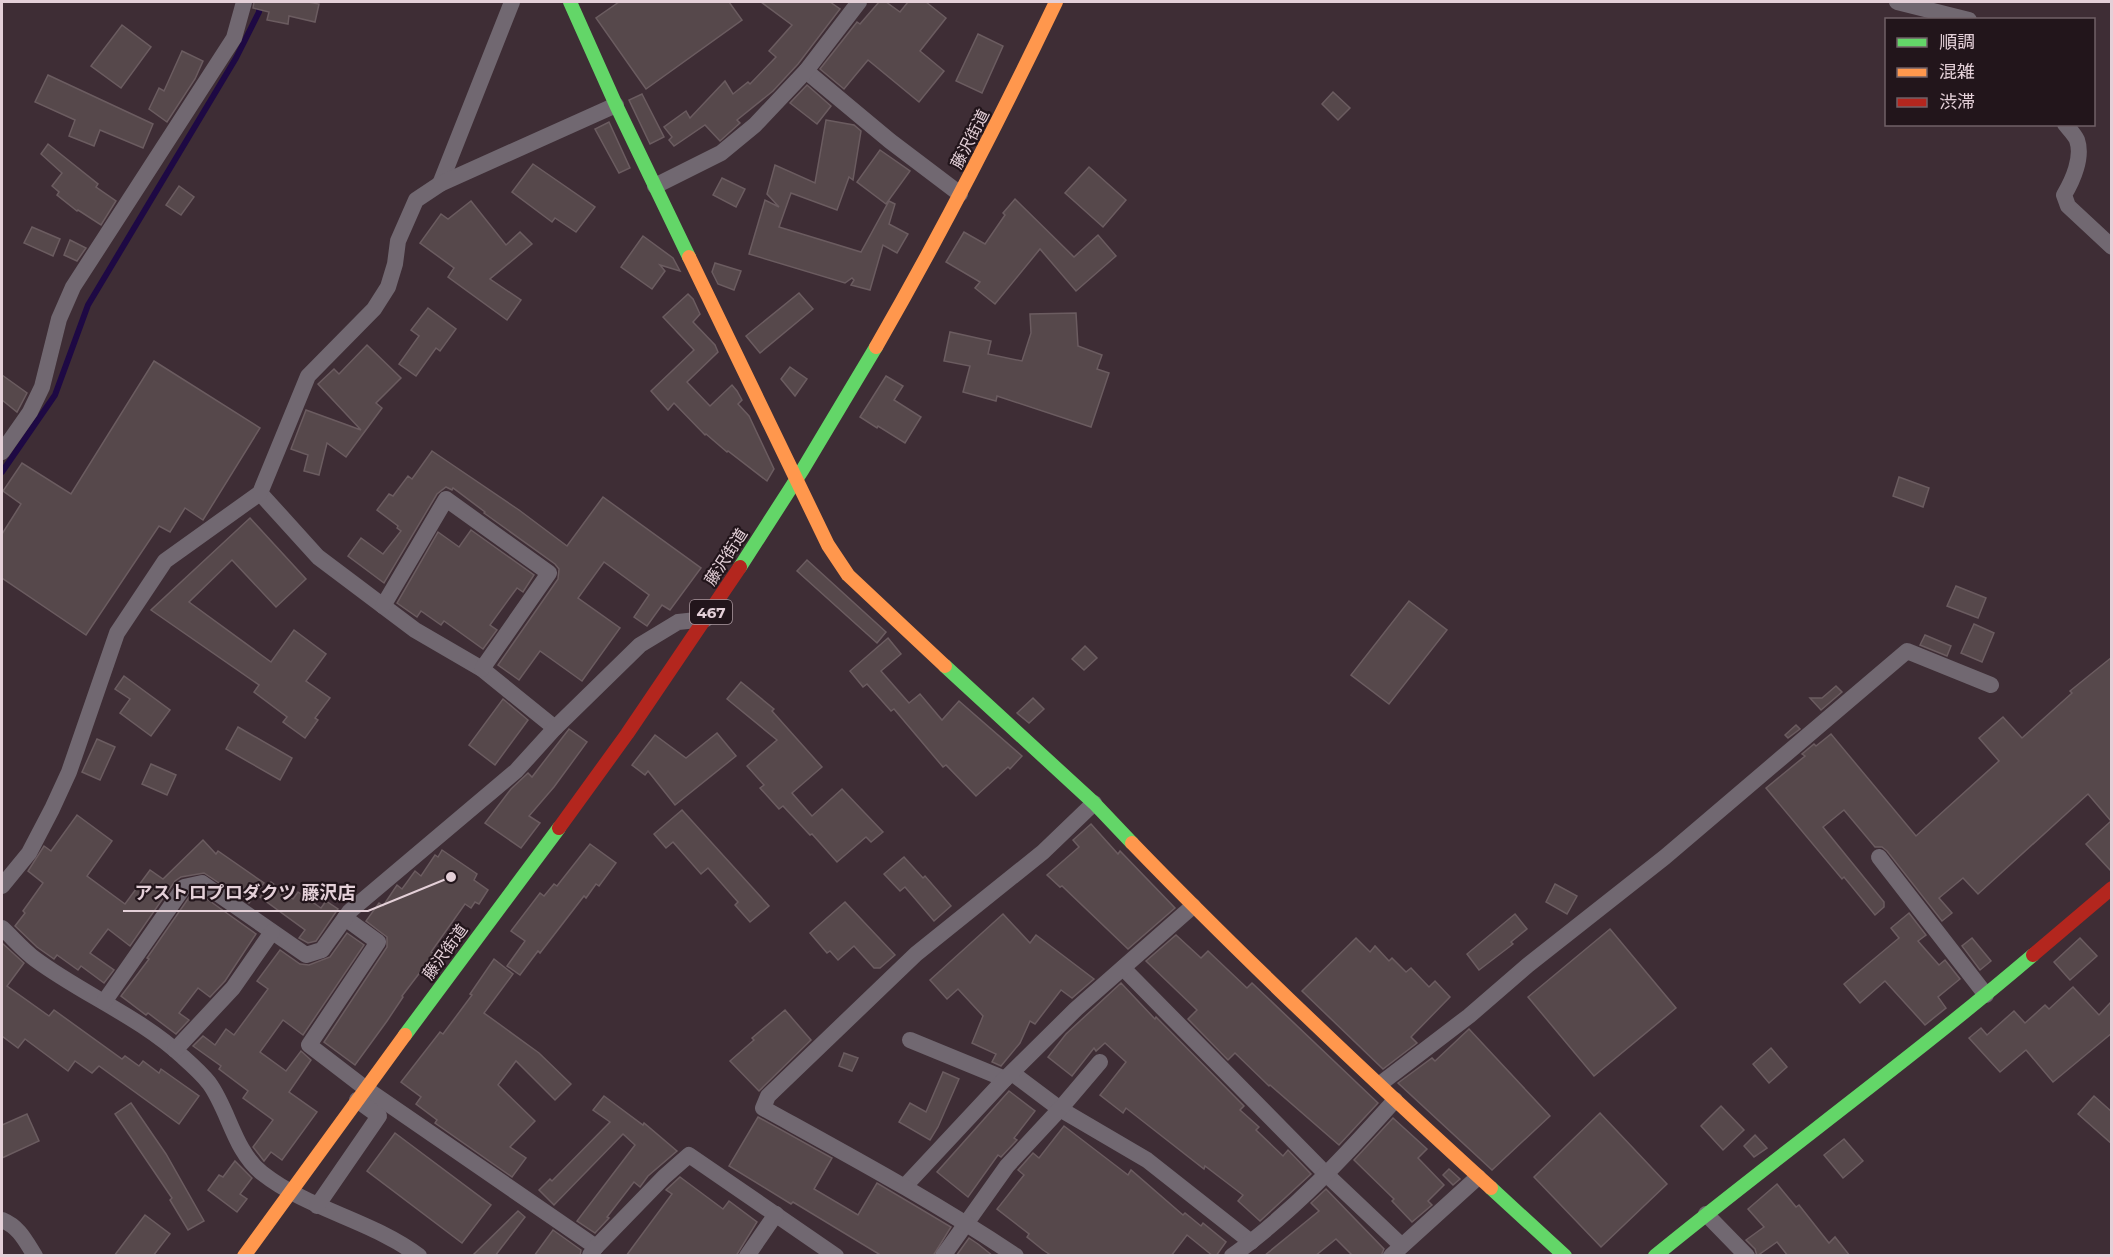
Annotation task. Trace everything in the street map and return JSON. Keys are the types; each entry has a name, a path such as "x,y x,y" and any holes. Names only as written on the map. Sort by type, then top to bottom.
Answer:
{"main road":[{"path":"570,2 616,105 795,479 828,545 848,575 1094,803 1194,906 1395,1100 1565,1256"},
{"name":"藤沢街道","path":"248,1250 624,738 706,619 873,351 960,194 1032,55 1056,2"},
{"path":"1655,1256 1986,995 2112,888"}],"street":[{"path":"2,452 30,412 42,387 59,319 73,287 234,38 244,2"},
{"path":"440,184 512,2"},
{"path":"655,186 721,153 755,125 806,71 859,2"},
{"path":"1897,2 1961,18"},
{"path":"806,71 890,141 960,194"},
{"path":"2,886 29,853 69,772 117,633 165,561 260,493 308,376 374,309 388,287 395,264 398,241 416,200 440,184 616,105"},
{"path":"2066,126 2077,141 2077,168 2073,181 2064,195 2068,207 2112,247"},
{"path":"260,493 318,556 415,630 482,669 555,728"},
{"path":"383,606 446,499 549,573 482,669"},
{"path":"104,1002 184,887 202,884 306,955 322,950 350,911 516,771 555,728 640,645 678,622 706,619"},
{"path":"1380,1084 1469,1016 1528,965 1665,857 1907,651 1991,685"},
{"path":"1016,1256 905,1186 763,1108 768,1096 916,954 1036,858 1094,803"},
{"path":"1879,857 1986,995"},
{"path":"905,1186 1009,1076 1077,1009 1194,906"},
{"path":"317,1206 379,1116 361,1094 309,1045 378,942 345,918"},
{"path":"2,928 35,958 159,1037 175,1050 210,1084 243,1150 260,1172 317,1206 406,1245 419,1256"},
{"path":"175,1050 233,988 272,932"},
{"path":"1123,968 1326,1174 1396,1250 1478,1177"},
{"path":"910,1040 1009,1076 1147,1160 1251,1242"},
{"path":"943,1256 1007,1166 1100,1062"},
{"path":"361,1094 593,1251 664,1177 689,1155 836,1256"},
{"path":"1232,1256 1276,1222 1326,1174 1395,1100"},
{"path":"747,1256 776,1214"},
{"path":"1706,1214 1748,1256"},
{"path":"2,1220 12,1224 20,1232 35,1256"}],"building":[{"path":"254,2 319,4 315,22 289,16 288,24 267,20 269,12 253,8"},
{"path":"619,2 729,2 742,20 646,89 596,18"},
{"path":"761,2 830,2 840,9 798,64 773,91 737,120 740,123 720,141 705,125 674,146 669,140 672,137 664,127 686,111 690,118 725,81 733,94 748,82 750,84 776,57 769,51 792,25"},
{"path":"879,2 886,2 900,12 908,2 926,2 946,18 920,51 944,71 919,102 868,60 844,89 820,69 857,22 860,24"},
{"path":"122,25 151,47 121,88 91,66"},
{"path":"978,34 1003,46 982,93 956,81"},
{"path":"182,51 203,61 195,79 167,122 149,109 159,88 164,91"},
{"path":"48,75 153,124 143,148 100,130 94,146 69,136 75,120 35,102"},
{"path":"807,85 831,106 817,124 790,103"},
{"path":"1333,92 1350,108 1338,120 1322,104"},
{"path":"642,94 664,137 650,144 629,100"},
{"path":"826,120 854,125 861,131 853,180 849,177 837,210 791,193 779,227 861,252 889,201 895,204 889,224 908,234 897,253 883,245 870,290 851,285 854,280 852,278 845,283 749,254 765,200 779,207 767,194 775,165 815,183"},
{"path":"609,122 630,168 619,173 595,129"},
{"path":"48,144 98,184 96,187 116,201 101,225 77,211 57,195 59,192 52,186 62,173 41,154"},
{"path":"880,150 910,171 886,204 857,182"},
{"path":"533,164 595,207 576,232 555,218 552,222 512,192"},
{"path":"1089,167 1126,200 1103,227 1065,193"},
{"path":"722,178 745,189 736,207 713,195"},
{"path":"179,186 194,197 181,215 166,205"},
{"path":"1015,199 1074,257 1098,235 1116,256 1076,291 1040,249 995,304 975,288 980,282 946,262 964,232 985,244 1005,215 1003,213"},
{"path":"471,201 506,245 520,232 532,244 490,279 521,300 507,320 448,277 454,268 420,243 441,214 448,219"},
{"path":"32,227 60,239 53,256 24,243"},
{"path":"643,236 673,258 680,271 660,265 665,271 652,289 621,267"},
{"path":"70,240 86,248 77,261 64,255"},
{"path":"715,263 741,271 734,290 718,284 712,272"},
{"path":"799,293 813,309 760,353 746,336"},
{"path":"688,294 700,314 693,322 715,345 718,352 687,382 710,406 732,385 737,391 742,400 738,404 749,416 774,469 767,481 705,435 674,403 668,410 651,391 694,350 663,317"},
{"path":"428,308 456,329 440,351 436,348 416,376 399,364 419,336 411,330"},
{"path":"1076,313 1078,346 1102,355 1097,369 1109,373 1091,427 997,396 996,401 963,392 970,366 944,361 950,332 991,341 988,354 1022,361 1031,333 1030,314"},
{"path":"367,345 401,378 376,403 382,408 346,457 327,443 319,475 304,471 308,455 291,449 306,410 361,430 318,384 334,369 339,374"},
{"path":"154,361 260,428 203,520 185,508 170,532 159,526 86,635 2,578 2,534 21,504 3,491 22,463 71,494"},
{"path":"790,367 807,379 795,396 781,379"},
{"path":"2,375 27,393 17,412 2,400"},
{"path":"886,376 903,386 894,400 921,417 905,443 860,417"},
{"path":"432,451 519,510 567,546 603,497 701,568 670,610 662,605 647,626 634,617 649,595 604,562 578,598 620,628 582,681 540,651 519,680 498,665 558,579 559,569 453,488 452,490 446,487 437,494 384,583 348,556 361,538 383,554 401,531 377,510 389,494 393,496 408,476 412,479"},
{"path":"1899,477 1929,488 1923,507 1893,496"},
{"path":"250,518 306,579 276,607 232,560 189,602 271,662 294,630 326,654 306,681 330,698 315,718 318,720 305,738 283,722 287,717 254,692 259,685 151,610"},
{"path":"471,530 534,575 523,592 517,588 490,625 497,630 483,649 444,621 441,625 421,611 417,617 397,603 438,532 459,547"},
{"path":"807,560 886,632 877,643 797,571"},
{"path":"1956,586 1986,598 1978,618 1947,606"},
{"path":"1409,601 1447,630 1389,704 1351,675"},
{"path":"1974,624 1994,633 1982,662 1961,653"},
{"path":"1925,635 1951,646 1947,656 1920,645"},
{"path":"888,638 901,654 881,671 909,703 920,694 942,720 959,701 1022,756 1010,769 1008,767 976,796 946,765 943,767 894,709 891,711 867,684 863,687 850,671"},
{"path":"1085,646 1097,658 1084,670 1072,659"},
{"path":"2112,657 2112,872 2086,844 2111,821 2088,794 1978,894 1963,878 1939,898 1952,913 1942,921 1887,851 1882,847 1875,847 1844,810 1823,827 1884,902 1884,907 1875,915 1766,788 1805,756 1802,754 1814,744 1816,746 1831,734 1916,836 1999,761 1979,738 2003,717 2022,738 2072,693 2070,691"},
{"path":"124,676 170,710 151,736 120,713 130,699 115,689"},
{"path":"741,682 774,709 772,711 822,767 792,793 812,816 842,789 883,832 871,842 866,837 837,862 783,806 779,809 760,788 764,785 747,766 777,740 727,699"},
{"path":"1836,686 1842,692 1821,710 1810,698 1822,698"},
{"path":"1033,698 1044,709 1029,723 1017,713"},
{"path":"503,699 528,720 495,765 469,745"},
{"path":"1796,725 1800,729 1788,738 1785,735"},
{"path":"238,727 292,758 280,780 226,749"},
{"path":"569,729 587,742 529,816 540,823 521,848 485,823 511,789 528,773 532,777"},
{"path":"717,733 736,756 675,805 648,771 645,775 632,765 655,735 686,758"},
{"path":"97,739 115,747 100,780 82,772"},
{"path":"151,764 176,775 167,795 142,784"},
{"path":"682,810 769,906 750,922 735,905 738,902 708,868 701,874 673,842 666,848 654,834"},
{"path":"77,815 112,841 87,876 125,904 150,870 163,879 203,840 216,854 218,851 264,883 249,903 204,873 181,877 175,881 130,946 108,929 90,953 114,970 104,983 81,966 78,970 57,955 54,959 37,947 15,926 43,883 28,871 44,846 51,851"},
{"path":"1091,824 1118,854 1120,851 1175,908 1128,949 1062,886 1060,887 1047,875 1079,847 1073,840"},
{"path":"590,844 616,863 599,886 596,884 586,898 584,896 520,975 507,966 525,941 511,931 540,893 544,896 554,884 557,886"},
{"path":"442,850 477,874 474,880 488,890 479,904 475,902 471,908 465,904 431,952 434,954 355,1065 324,1042 387,947 387,937 366,921 379,903 383,906 397,885 402,889 415,871 421,876 435,855 438,857"},
{"path":"904,857 923,878 925,876 951,906 934,921 905,887 900,891 884,874"},
{"path":"271,882 293,899 298,892 321,908 326,901 338,909 316,941 308,943 299,938 305,930 260,897"},
{"path":"1555,884 1577,896 1567,914 1546,902"},
{"path":"200,894 256,934 225,981 210,997 198,988 179,1013 189,1020 176,1034 121,996 149,959 147,958 190,896"},
{"path":"845,902 895,955 880,968 874,968 854,946 838,960 830,951 827,953 810,933"},
{"path":"1909,913 1926,935 1918,941 1939,965 1945,960 1960,979 1938,997 1946,1008 1925,1025 1885,981 1860,1003 1844,984 1899,938 1891,928"},
{"path":"1003,914 1030,943 1036,935 1094,979 1072,998 1061,990 1035,1024 1030,1021 1020,1043 1001,1066 992,1062 996,1054 972,1043 983,1016 958,989 947,999 930,980"},
{"path":"1515,914 1527,929 1511,942 1513,944 1479,970 1467,954"},
{"path":"1610,929 1676,1008 1594,1076 1528,997"},
{"path":"347,933 364,945 303,1035 283,1020 260,1052 286,1071 301,1051 311,1060 289,1092 317,1112 282,1160 271,1152 264,1161 253,1147 273,1120 243,1098 248,1091 219,1069 221,1066 193,1046 203,1036 215,1045 226,1029 234,1035 268,989 257,981 280,950 300,964 309,965 330,957"},
{"path":"1176,935 1201,958 1208,951 1247,988 1252,983 1378,1103 1339,1145 1269,1086 1235,1053 1228,1060 1188,1019 1197,1010 1146,961"},
{"path":"1356,938 1370,952 1375,946 1389,961 1392,958 1406,972 1411,968 1429,987 1435,981 1450,997 1411,1037 1417,1043 1383,1069 1302,991"},
{"path":"1972,938 1991,961 1980,970 1962,946"},
{"path":"2080,938 2097,956 2070,980 2054,962"},
{"path":"2,943 24,963 7,986 49,1016 54,1010 122,1059 125,1056 139,1066 143,1061 159,1073 161,1069 199,1096 179,1124 99,1066 92,1073 75,1061 68,1071 25,1039 18,1048 2,1036"},
{"path":"494,959 513,974 484,1013 539,1053 571,1084 555,1100 516,1061 498,1085 535,1121 510,1147 526,1158 512,1177 435,1123 437,1120 416,1104 421,1097 401,1082 440,1032 443,1034 472,995 470,994"},
{"path":"1121,983 1244,1106 1240,1110 1259,1127 1256,1130 1283,1156 1288,1150 1311,1174 1260,1221 1238,1201 1243,1195 1205,1166 1204,1169 1126,1108 1123,1113 1100,1095 1126,1062 1105,1043 1096,1051 1094,1048 1072,1076 1048,1057 1066,1034"},
{"path":"2073,987 2099,1015 2112,1001 2112,1033 2053,1082 2026,1050 2000,1072 1969,1038 1981,1028 1987,1035 2014,1011 2025,1023 2045,1005 2049,1009"},
{"path":"785,1010 811,1040 759,1091 730,1061 754,1040 752,1038"},
{"path":"1469,1029 1550,1116 1492,1170 1398,1083 1432,1058 1435,1061"},
{"path":"1771,1048 1787,1067 1769,1083 1753,1064"},
{"path":"844,1053 858,1058 852,1071 839,1066"},
{"path":"943,1072 959,1079 930,1140 899,1122 910,1103 926,1112"},
{"path":"1009,1091 1035,1111 1014,1138 1017,1140 1001,1157 998,1155 968,1197 937,1172"},
{"path":"604,1096 643,1125 644,1123 677,1151 648,1176 640,1187 634,1182 607,1217 609,1218 595,1233 577,1221 635,1145 623,1134 554,1205 539,1190 550,1179 552,1181 610,1122 593,1110"},
{"path":"2094,1096 2112,1112 2112,1144 2078,1114"},
{"path":"131,1103 166,1154 204,1221 188,1230 170,1200 172,1198 115,1114"},
{"path":"1721,1106 1744,1130 1723,1150 1701,1126"},
{"path":"1600,1113 1667,1184 1601,1247 1534,1177"},
{"path":"27,1114 39,1141 2,1158 2,1125"},
{"path":"758,1117 832,1158 814,1189 858,1215 877,1183 951,1227 933,1256 882,1256 729,1166"},
{"path":"1393,1118 1427,1149 1418,1158 1444,1185 1428,1201 1432,1205 1412,1222 1392,1201 1394,1199 1354,1160"},
{"path":"1064,1126 1128,1175 1131,1170 1183,1215 1185,1213 1201,1226 1203,1223 1226,1242 1216,1256 1187,1235 1171,1256 1052,1256 1027,1237 1029,1234 997,1209 1024,1175 1018,1170 1033,1153 1039,1158"},
{"path":"395,1133 491,1205 462,1243 367,1171"},
{"path":"1755,1135 1767,1148 1754,1157 1744,1146"},
{"path":"1844,1139 1863,1161 1843,1178 1824,1155"},
{"path":"235,1161 252,1178 240,1194 247,1199 237,1212 208,1190 219,1175 223,1177"},
{"path":"1449,1169 1460,1179 1453,1185 1443,1175"},
{"path":"680,1177 723,1209 729,1201 757,1222 736,1256 626,1256 672,1194 666,1190"},
{"path":"1777,1184 1796,1207 1799,1205 1829,1243 1835,1237 1850,1256 1788,1256 1777,1242 1757,1256 1755,1249 1746,1240 1764,1227 1748,1209"},
{"path":"1326,1189 1384,1249 1381,1256 1353,1256 1336,1239 1315,1256 1264,1256 1319,1211 1311,1203"},
{"path":"518,1211 525,1217 495,1256 472,1256"},
{"path":"145,1215 170,1234 153,1256 114,1256"},
{"path":"553,1230 581,1250 580,1256 534,1256"},
{"path":"969,1238 978,1244 993,1256 956,1256"}],"waterway":[{"path":"2,472 55,395 88,305 236,58 259,12 259,2"}],"traffic: fast":[{"path":"570,2 616,105 689,257"},
{"path":"740,567 803,469 876,347"},
{"path":"945,666 1094,803 1132,843"},
{"path":"405,1035 559,828"},
{"path":"1655,1256 1940,1032 2033,955"},
{"path":"1491,1188 1565,1256"}],"traffic: slow":[{"path":"876,347 969,176 1056,2"},
{"path":"689,257 828,545 848,575 945,666"},
{"path":"1132,843 1308,1018 1491,1188"},
{"path":"244,1256 405,1035"}],"traffic: jam":[{"path":"559,828 627,734 740,567"},
{"path":"2033,955 2112,888"}],"place":[{"name":"アストロプロダクツ 藤沢店","path":"451,877"}]}
